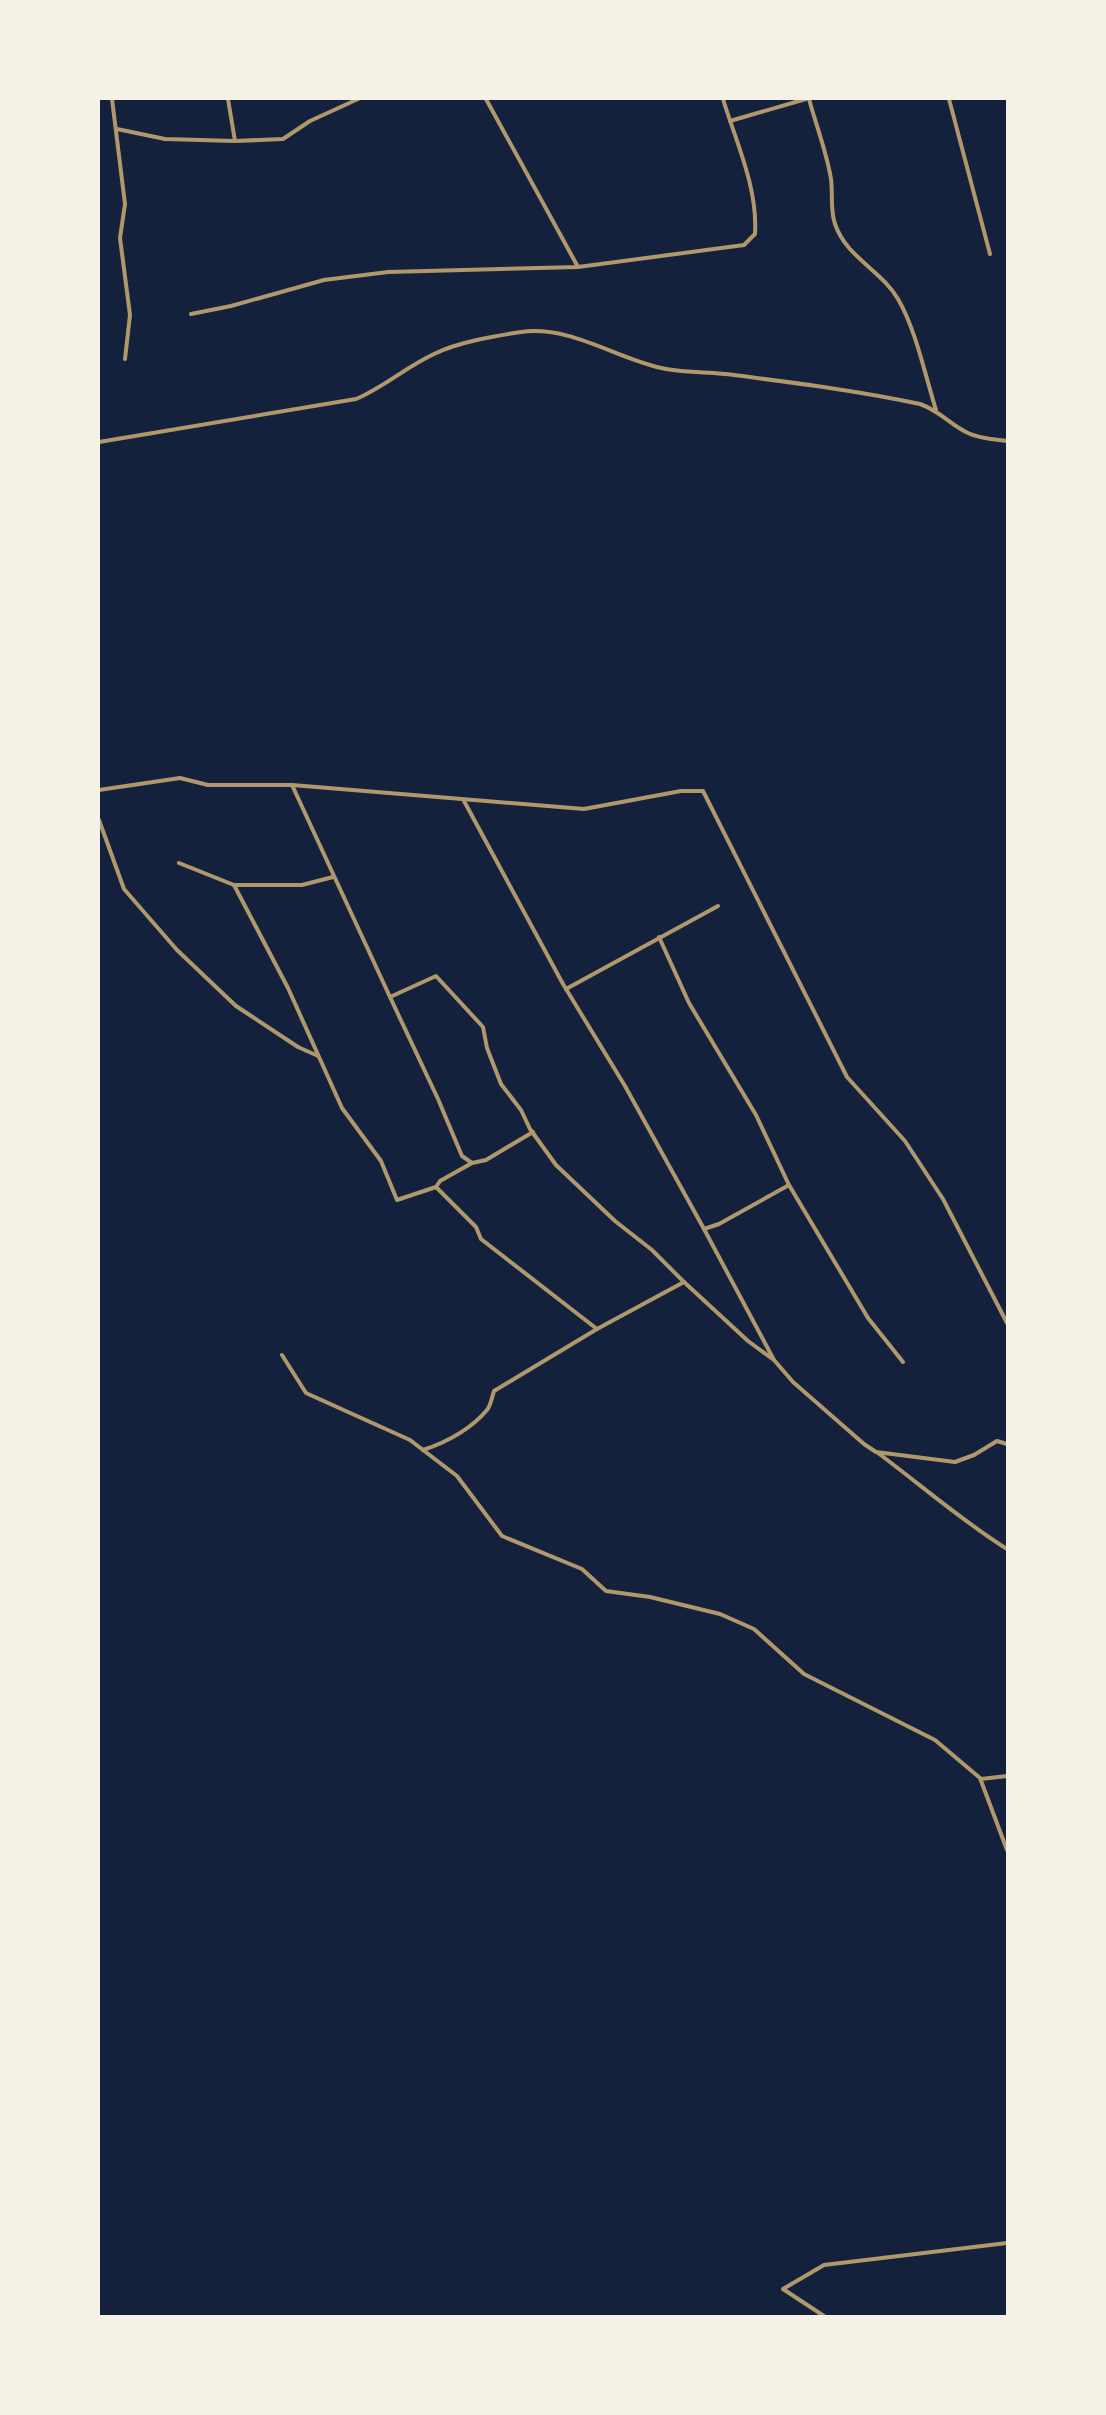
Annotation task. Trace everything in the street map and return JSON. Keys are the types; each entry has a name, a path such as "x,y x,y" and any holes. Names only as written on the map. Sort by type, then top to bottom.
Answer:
{"street":[{"path":"112,99 126,204 120,238 130,315 125,358"},
{"path":"228,99 235,142"},
{"path":"117,129 165,139 235,142 283,139 310,121 358,99"},
{"path":"486,99 578,267"},
{"path":"191,314 231,306 324,280 388,272 578,267 744,245 755,234 756,216 754,199 723,99"},
{"path":"730,121 807,99 831,178 835,224 847,246 863,264 886,282 898,300 909,324 936,410"},
{"path":"949,99 990,254"},
{"path":"99,442 356,400 378,390 435,353 479,340 523,332 548,332 574,338 626,358 667,369 752,378 905,401 936,410 966,433 976,437 1007,441"},
{"path":"99,790 180,778 208,785 292,786 584,809 681,791 703,792 847,1077 905,1141 943,1199 1007,1323"},
{"path":"292,786 438,1099 462,1156 472,1163"},
{"path":"464,801 566,989 625,1086 774,1360 793,1382 876,1452 926,1489 976,1530 1007,1549"},
{"path":"99,820 124,889 177,950 236,1006 298,1047 318,1056"},
{"path":"179,862 234,885 302,885 333,877"},
{"path":"234,885 288,988 342,1108 381,1162 397,1200 436,1187 440,1181 472,1163 486,1160 533,1132"},
{"path":"566,989 718,906"},
{"path":"659,937 689,1003 756,1115 788,1186 868,1318 903,1362"},
{"path":"390,997 436,976 483,1027 487,1048 500,1084 521,1110 533,1132 556,1165 615,1221 652,1250 748,1341 774,1360"},
{"path":"704,1229 719,1224 788,1186"},
{"path":"436,1187 476,1227 481,1239 598,1329"},
{"path":"423,1450 449,1441 469,1426 488,1408 494,1391 598,1329 684,1282"},
{"path":"282,1355 306,1393 410,1440 457,1476 502,1536 582,1569 606,1591 650,1597 720,1614 754,1629 804,1674 935,1740 980,1778 1007,1850"},
{"path":"876,1452 955,1462 974,1455 997,1441 1007,1444"},
{"path":"981,1779 1007,1776"},
{"path":"824,2316 783,2289 824,2265 1007,2243"}]}
